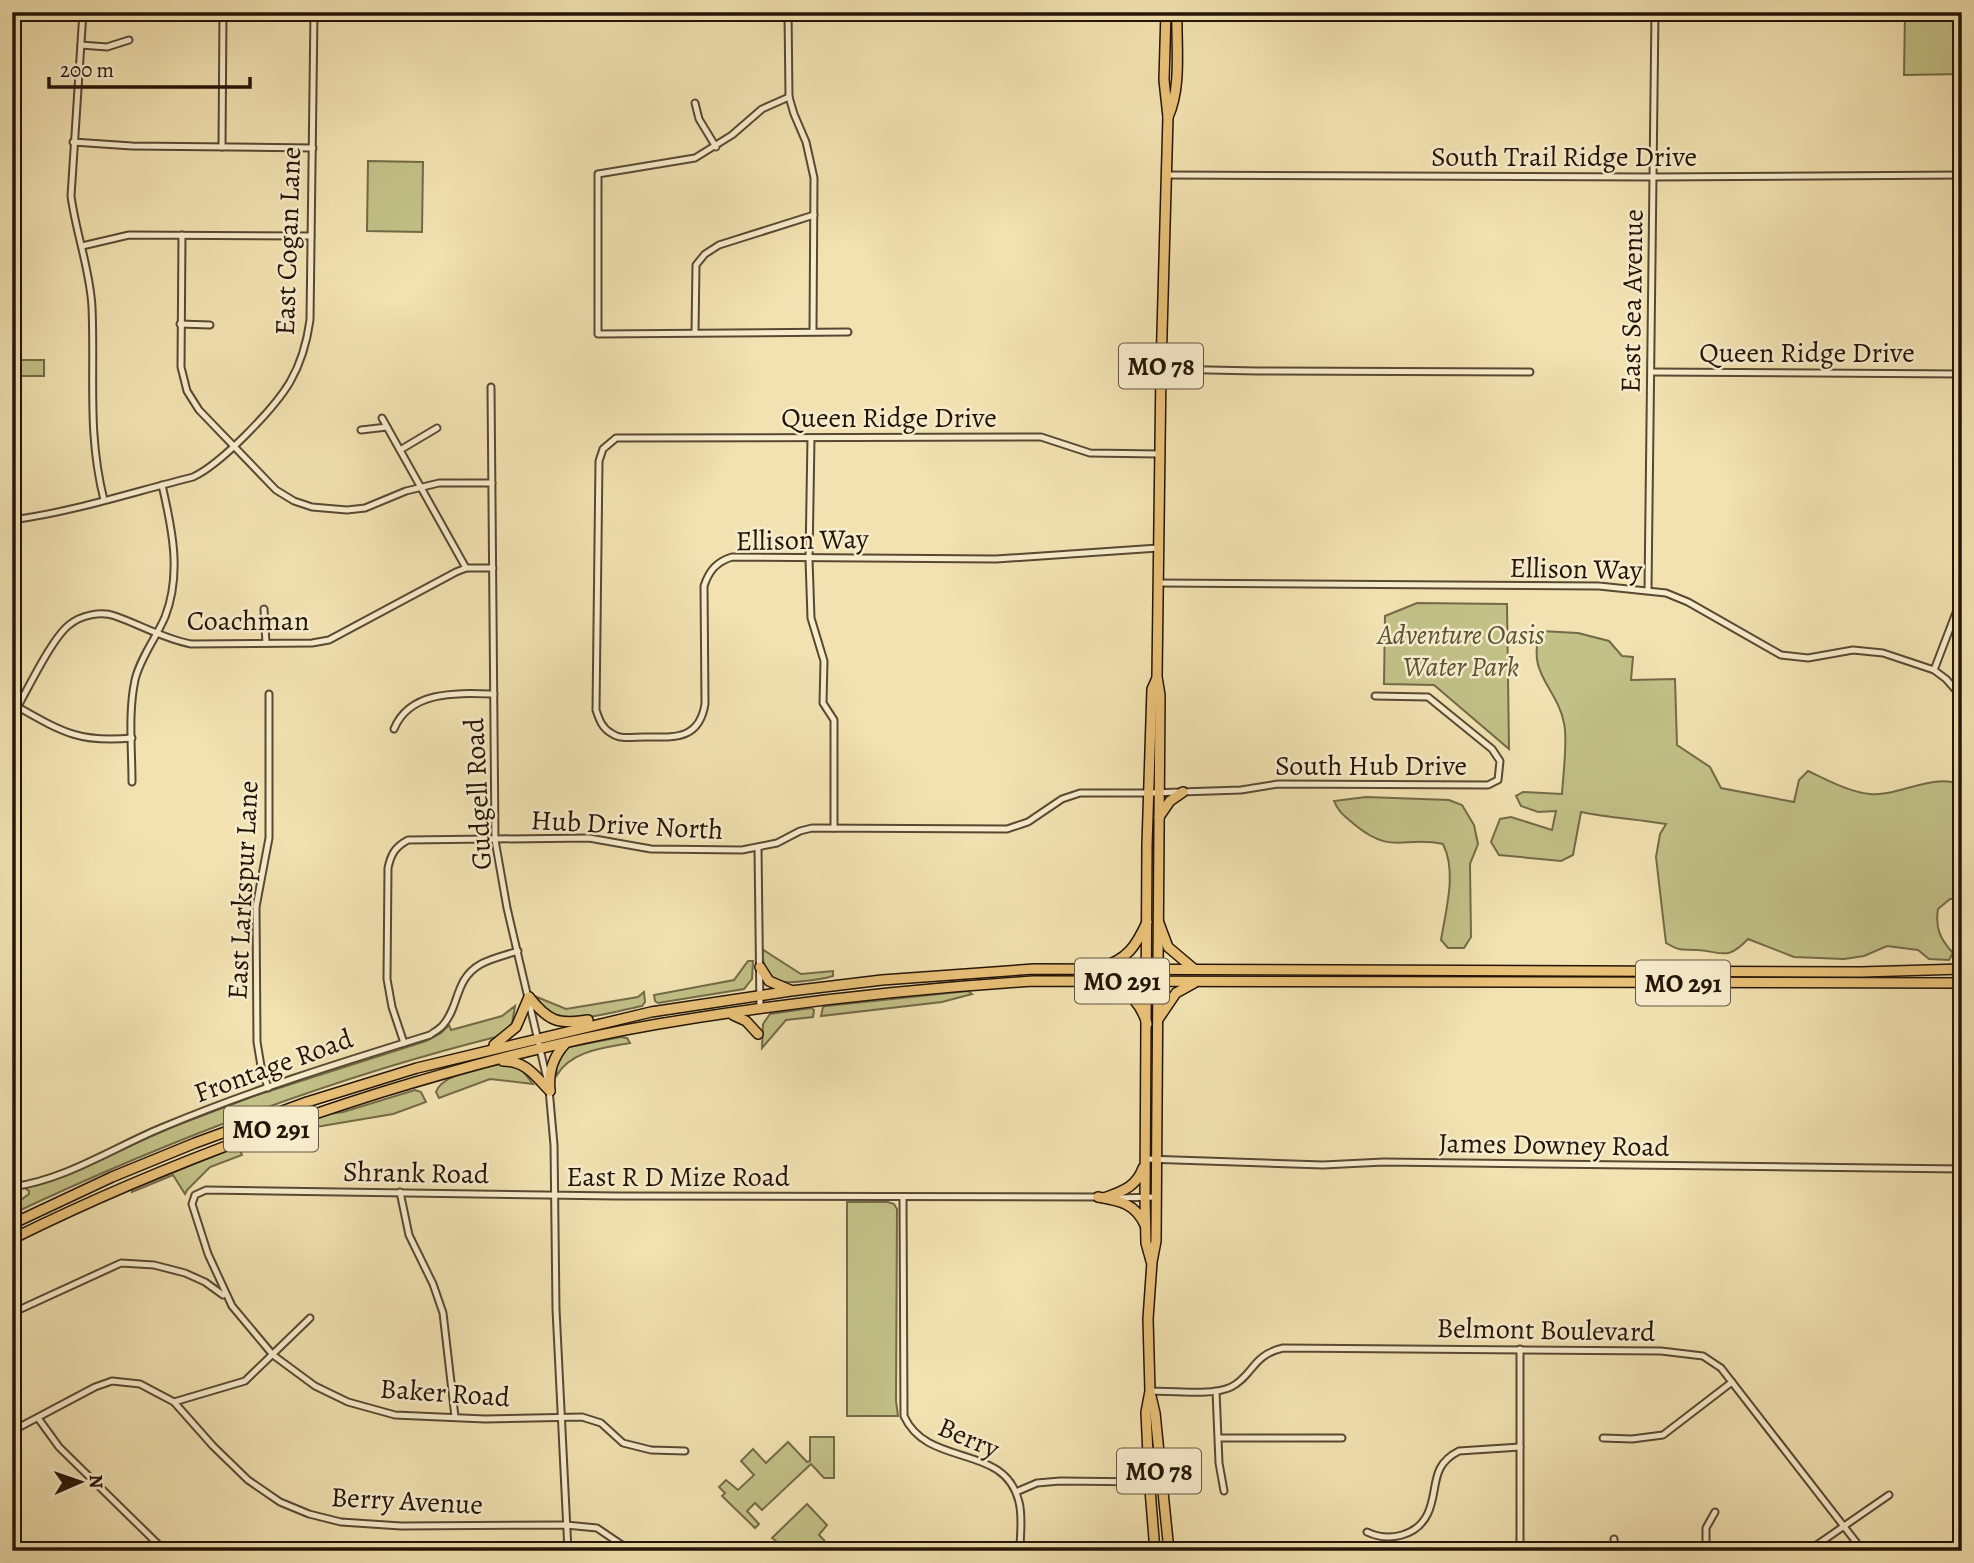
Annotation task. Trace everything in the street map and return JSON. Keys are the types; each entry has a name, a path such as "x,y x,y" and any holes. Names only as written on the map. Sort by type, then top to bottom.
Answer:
{"main road":[{"name":"MO 78","path":"1152,1262 1146,1242 1145,1198 1147,922 1155,793 1152,689 1157,677 1159,454 1168,117 1164,80 1166,12"},
{"name":"MO 78","path":"1168,117 1173,106 1177,12"},
{"path":"1159,817 1170,801 1183,792"},
{"name":"MO 78","path":"1155,793 1159,817 1158,1160 1156,1241 1152,1262 1149,1320 1150,1391 1146,1412 1155,1551"},
{"path":"1093,970 1126,956 1138,942 1147,922"},
{"path":"1159,923 1168,947 1194,969"},
{"path":"760,967 769,981 791,991"},
{"name":"MO 291","path":"12,1224 195,1143 307,1102 417,1068 621,1018 760,995 977,972 1194,969 1861,972 1962,969"},
{"name":"MO 291","path":"12,1239 79,1206 192,1157 301,1118 540,1048 656,1024 760,1009 884,993 1034,981 1962,983"},
{"path":"1111,981 1135,998 1147,1024"},
{"path":"1159,1018 1176,993 1199,982"},
{"path":"480,1052 511,1033 520,1021 529,997 547,1016 560,1022 621,1018"},
{"path":"728,1014 746,1021 758,1034"},
{"path":"550,1091 549,1079 554,1062 565,1043"},
{"path":"485,1063 520,1063 550,1091"},
{"path":"1101,1198 1130,1188 1137,1181 1146,1159"},
{"path":"1101,1198 1125,1202 1135,1209 1146,1228"},
{"name":"MO 78","path":"1150,1391 1155,1413 1169,1551"}],"street":[{"path":"83,12 71,196 92,306 93,440 104,500"},
{"path":"222,147 223,12"},
{"name":"East Cogan Lane","path":"12,520 36,517 104,500 206,471 279,399 290,382 301,359 310,320 314,12"},
{"path":"788,12 789,97 812,162 813,331"},
{"name":"East Sea Avenue","path":"1648,589 1655,12"},
{"path":"81,45 107,47 129,40"},
{"path":"789,97 762,109 716,147 695,158 598,174 598,334 848,332"},
{"path":"695,103 699,119 716,147"},
{"path":"73,142 132,146 313,148"},
{"name":"South Trail Ridge Drive","path":"1165,175 1962,175"},
{"path":"695,332 696,265 705,254 719,245 814,215"},
{"path":"182,234 181,368 187,391 199,410 276,490 294,501 312,507 347,510 365,508 439,483 492,483"},
{"path":"82,246 129,235 311,236"},
{"path":"180,324 210,325"},
{"path":"1161,369 1530,372"},
{"name":"Queen Ridge Drive","path":"1651,372 1962,374"},
{"name":"Gudgell Road","path":"491,387 495,840 550,1091 554,1194"},
{"path":"382,418 466,568"},
{"path":"361,430 387,427"},
{"path":"400,450 437,428"},
{"name":"Queen Ridge Drive","path":"602,725 596,710 599,461 603,449 616,438 1041,437 1090,453 1159,454"},
{"path":"811,438 811,618 824,661 824,703 834,720 834,828"},
{"path":"132,782 132,704 135,682 170,603 175,568 172,528 162,485"},
{"name":"Ellison Way","path":"602,725 610,733 620,737 679,737 690,732 700,721 705,705 704,586 707,575 714,566 732,557 996,559 1158,548"},
{"name":"Coachman","path":"18,706 59,635 75,621 95,614 109,615 176,641 191,644 312,643 329,640 466,568 493,568"},
{"name":"Ellison Way","path":"1158,583 1599,586 1648,589 1688,602 1775,653 1808,658 1866,650 1934,670 1962,697"},
{"path":"1934,670 1962,597"},
{"path":"264,609 266,643"},
{"path":"394,729 402,714 429,697 453,693 494,694"},
{"name":"East Larkspur Lane","path":"268,1088 257,1042 256,907 269,838 269,694"},
{"name":"South Hub Drive","path":"1155,793 1241,790 1278,784 1488,785 1497,780 1500,761 1492,749 1428,697 1375,696"},
{"path":"12,717 18,706 75,737 103,740 132,738"},
{"name":"Hub Drive North","path":"495,840 589,838 651,849 743,850 777,843 812,828 1007,829 1028,822 1062,799 1080,793 1155,793"},
{"path":"404,1043 392,1007 387,979 388,867 391,856 400,844 414,839 495,840"},
{"path":"758,848 760,1009"},
{"name":"Frontage Road","path":"12,1187 62,1174 162,1128 298,1075 430,1035 443,1026 458,988 473,970 481,964 518,951"},
{"name":"James Downey Road","path":"1146,1159 1323,1165 1384,1162 1962,1170"},
{"name":"Shrank Road","path":"195,1195 206,1190 554,1194"},
{"path":"400,1192 409,1235 433,1284 443,1313 455,1418"},
{"name":"East R D Mize Road","path":"568,1551 554,1194 1157,1198"},
{"name":"Baker Road","path":"195,1195 192,1204 208,1254 226,1296 253,1334 274,1355 315,1386 348,1402 395,1415 455,1418 582,1417 601,1423 623,1443 651,1450 685,1451"},
{"name":"Berry","path":"903,1197 902,1407 909,1426 918,1438 933,1446 993,1466 1007,1477 1016,1492 1020,1513 1020,1551"},
{"path":"12,1313 121,1263 154,1265 185,1273 226,1296"},
{"path":"174,1402 245,1381 310,1318"},
{"name":"Belmont Boulevard","path":"1150,1391 1216,1391 1237,1384 1262,1356 1283,1348 1685,1353 1710,1359 1721,1368 1863,1551"},
{"path":"1520,1349 1520,1551"},
{"name":"Berry Avenue","path":"12,1431 95,1387 112,1381 140,1384 174,1402 248,1480 280,1502 309,1514 341,1522 401,1526 566,1525 597,1528 628,1549 709,1547"},
{"path":"1603,1438 1640,1439 1663,1435 1732,1381"},
{"path":"1216,1391 1223,1492"},
{"path":"38,1418 59,1447 165,1551"},
{"path":"1219,1438 1342,1438"},
{"path":"1367,1532 1379,1538 1392,1539 1406,1534 1418,1525 1428,1513 1439,1468 1453,1454 1459,1451 1520,1447"},
{"path":"1016,1492 1037,1483 1060,1481 1149,1482"},
{"path":"1808,1551 1889,1495"},
{"path":"1706,1551 1706,1528 1715,1512"},
{"path":"1615,1539 1615,1551"}],"green space":[{"path":"1905,13 1962,14 1962,74 1904,75"},
{"path":"368,161 423,162 422,232 367,231"},
{"path":"12,360 44,360 44,376 12,376"},
{"name":"Adventure Oasis Water Park","path":"1417,603 1507,604 1509,749 1434,685 1384,684 1385,616"},
{"path":"1541,631 1578,633 1609,641 1622,656 1633,657 1631,680 1675,679 1677,745 1710,767 1721,788 1794,802 1799,780 1808,771 1846,788 1870,794 1893,792 1939,781 1962,785 1962,899 1950,899 1938,909 1937,916 1940,933 1953,953 1949,960 1929,959 1918,950 1887,946 1864,956 1844,959 1794,957 1748,939 1735,950 1724,954 1681,950 1671,946 1666,943 1656,857 1660,834 1666,824 1581,812 1573,855 1561,861 1499,855 1491,842 1500,819 1511,817 1552,830 1556,811 1538,812 1521,806 1516,796 1523,792 1562,794 1565,730 1560,710 1539,669 1537,646"},
{"path":"1366,797 1449,800 1462,805 1474,825 1478,844 1470,864 1471,937 1464,948 1448,948 1441,940 1450,879 1443,844 1379,840 1348,819 1334,801"},
{"path":"762,949 801,974 833,971 833,976 795,982 773,979 765,968"},
{"path":"748,961 753,961 752,979 744,989 658,1003 655,1001 654,995 734,980"},
{"path":"968,991 972,994 942,1002 821,1016 823,1007 826,1006"},
{"path":"644,992 645,1002 642,1006 584,1018 555,1015 544,1009 537,997 566,1009 638,997"},
{"path":"515,1006 512,1024 504,1035 377,1070 254,1112 132,1160 12,1214 12,1201 29,1194 22,1186 69,1172 172,1127 251,1097 426,1041 449,1025 451,1030 502,1016"},
{"path":"811,1008 814,1010 813,1017 786,1020 762,1048 763,1024 770,1014"},
{"path":"627,1038 630,1043 579,1056 563,1067 557,1075 556,1068 561,1058 559,1056 569,1047"},
{"path":"505,1063 521,1069 533,1084 490,1079 439,1098 436,1092 446,1080 455,1076"},
{"path":"415,1090 421,1092 426,1102 393,1114 310,1128 252,1151 249,1143 321,1115 343,1112"},
{"path":"238,1146 242,1155 210,1167 185,1194 173,1175 132,1192 132,1189"},
{"path":"847,1202 888,1202 894,1204 897,1209 898,1416 847,1416"},
{"path":"810,1437 834,1437 834,1478 824,1478 811,1464 762,1510 755,1503 747,1511 759,1524 755,1528 722,1496 725,1493 719,1487 726,1480 738,1490 754,1475 741,1461 753,1449 766,1463 788,1442 807,1462 810,1461"},
{"path":"807,1504 827,1525 819,1535 829,1551 789,1551 772,1538"}]}
